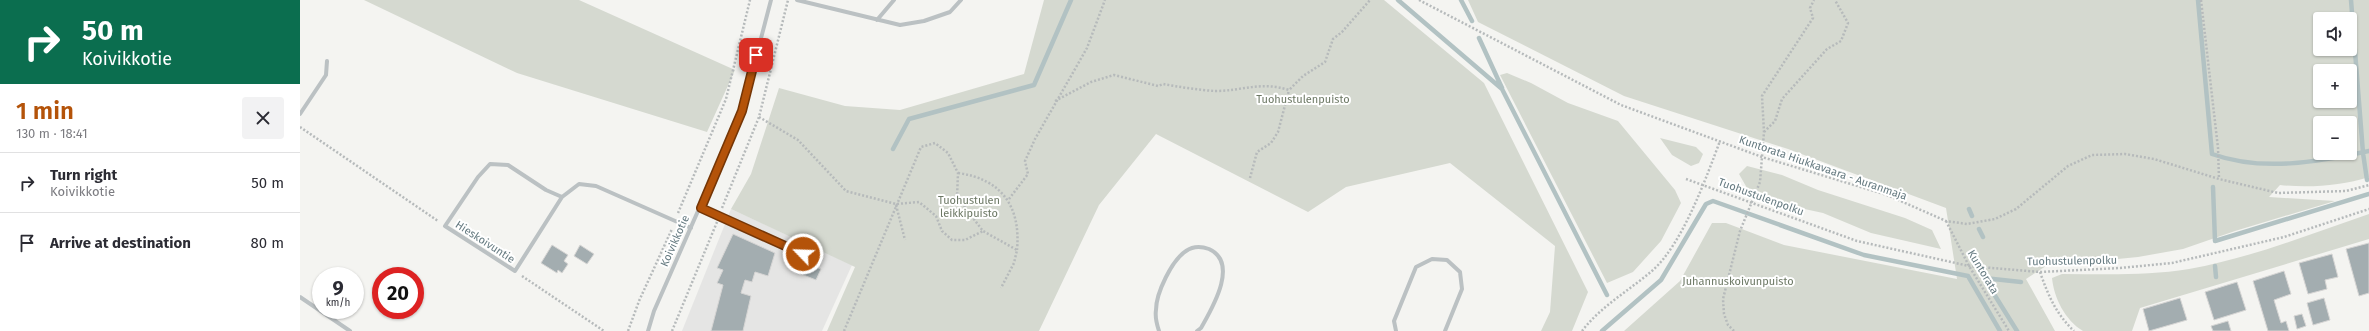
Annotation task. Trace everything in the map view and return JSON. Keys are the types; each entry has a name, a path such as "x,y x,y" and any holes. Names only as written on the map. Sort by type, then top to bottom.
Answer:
{"street":[{"name":"Koivikkotie","path":"648,331 654,311 701,208 742,111 771,0"},
{"path":"797,0 900,25 924,21 950,12 961,0"},
{"path":"877,20 894,0"},
{"path":"300,114 326,76 327,60"},
{"name":"Hieskoivuntie","path":"562,197 546,190 508,164 490,164 478,177 445,226 515,271 562,197 579,184 596,186 691,228"},
{"path":"1159,331 1155,309 1166,278 1177,258 1187,250 1200,246 1211,250 1219,257 1224,276 1216,301 1201,328 1197,331"},
{"path":"1396,331 1394,321 1416,267 1432,259 1447,260 1460,272 1462,289 1445,331"},
{"path":"300,297 350,331"}],"lane":[{"path":"701,208 803,254"}],"path":[{"path":"628,331 639,301 675,222 726,99 750,0"},
{"path":"672,331 759,117 788,0"},
{"path":"1009,199 1028,174 1025,161 1055,101 1086,48 1105,0"},
{"path":"1250,178 1257,152 1271,143 1278,132 1289,90 1303,76 1325,62 1333,39 1342,32 1370,0"},
{"name":"Kuntorata Hiukkavaara - Auranmaja","path":"1419,0 1621,105 1762,157 1887,195 1946,221 1966,224 1995,219 2016,208 2068,166 2092,155 2125,154 2154,159 2219,179 2278,194 2346,191 2369,184"},
{"path":"1734,331 1728,326 1724,314 1723,299 1740,231 1750,202 1760,182 1764,132 1762,96 1813,18 1810,8 1814,0"},
{"path":"1764,132 1775,121 1782,99 1827,49 1841,41 1848,23 1835,0"},
{"path":"2201,0 2218,148 2219,179"},
{"path":"1055,101 1091,82 1114,76 1158,86 1163,84 1215,91 1255,85 1276,86 1289,90"},
{"path":"759,117 798,140 846,191 896,204 919,202 936,216 942,231 952,240 965,240 983,231"},
{"path":"300,127 445,226"},
{"path":"1582,331 1620,295 1655,269 1675,240 1704,185 1720,141"},
{"path":"844,331 921,147 935,143 948,153 958,173 957,197 983,231 1017,250"},
{"path":"958,173 970,175 989,184 1009,199 1016,218 1018,234 1017,250 1014,263 1001,288"},
{"name":"Tuohustulenpolku","path":"1686,179 1857,241 1969,266 2040,272 2120,268 2172,263 2284,237 2369,209"},
{"path":"896,204 905,240"},
{"name":"Kuntorata","path":"1946,221 1969,266 2009,331"},
{"path":"515,271 604,331"},
{"path":"2040,272 2050,298 2062,319 2074,331"}],"shaded area":[{"path":"731,209 852,265 822,331 682,331"}],"green space":[{"path":"364,0 579,0 735,70 707,132 517,73"},
{"name":"Tuohustulenpuisto","path":"1044,0 1384,0 1484,83 1588,292 1572,331 1541,331 1550,312 1555,246 1450,163 1346,187 1308,212 1156,134 1099,205 1039,331 827,331 855,267 731,209 751,174 779,88 845,106 900,110 1024,74"},
{"name":"Juhannuskoivunpuisto","path":"1468,0 2369,0 2369,177 2325,186 2280,185 2269,197 2335,201 2235,231 2183,249 2138,257 2046,266 2026,279 2055,331 1624,331 1680,281 1712,223 1726,223 1784,245 1957,279 1946,208 1788,149 1624,96 1478,22"},
{"path":"1507,73 1531,83 1568,103 1618,121 1675,190 1681,203 1661,241 1633,272 1607,283 1500,75"},
{"path":"1660,138 1696,147 1703,154 1699,163 1691,166 1672,155"},
{"path":"1747,166 1782,175 1818,190 1905,218 1932,230 1941,249 1871,233 1823,213 1772,202 1747,188 1739,174"},
{"path":"2369,214 2369,239 2140,308 2132,331 2083,331 2066,315 2058,301 2053,286 2052,278 2062,274 2157,273 2189,269 2235,259"}],"building":[{"path":"733,234 775,253 768,276 755,272 752,282 745,280 741,293 751,296 743,331 711,331 723,285 717,283 723,270 717,268"},
{"path":"2369,243 2369,293 2359,296 2346,249"},
{"path":"552,245 568,255 564,261 568,264 562,273 558,270 557,273 541,263"},
{"path":"580,245 594,254 587,264 574,256"},
{"path":"2332,254 2338,277 2325,280 2327,289 2308,294 2299,263"},
{"path":"801,261 821,269 816,280 796,272"},
{"path":"2284,271 2291,294 2274,300 2281,323 2286,321 2289,331 2268,331 2253,281"},
{"path":"2237,282 2246,310 2214,320 2205,292"},
{"path":"2180,298 2187,320 2149,331 2143,309"},
{"path":"2324,298 2330,320 2313,325 2307,303"},
{"path":"2302,314 2306,326 2297,329 2294,316"},
{"path":"2228,321 2231,331 2213,331 2211,326"}],"waterway":[{"path":"893,149 909,119 1034,85 1071,0"},
{"path":"1398,0 1502,89 1607,295"},
{"path":"1461,0 1472,21"},
{"path":"2198,0 2212,154 2250,163 2270,164 2310,162 2369,151"},
{"path":"2351,0 2363,153 2367,180"},
{"path":"1479,38 1502,88"},
{"path":"2213,187 2215,241 2369,194"},
{"path":"1602,331 1661,280 1706,204 1713,201 1864,255 1968,276 2000,331"},
{"path":"1969,209 1972,216"},
{"path":"1979,229 1983,237"},
{"path":"2215,266 2216,277"},
{"path":"1984,278 2017,331"},
{"path":"1984,278 2021,282"}],"route":[{"path":"756,55 742,111 701,208 803,254"}],"park label":[{"name":"Tuohustulen leikkipuisto","path":"969,206"}]}
